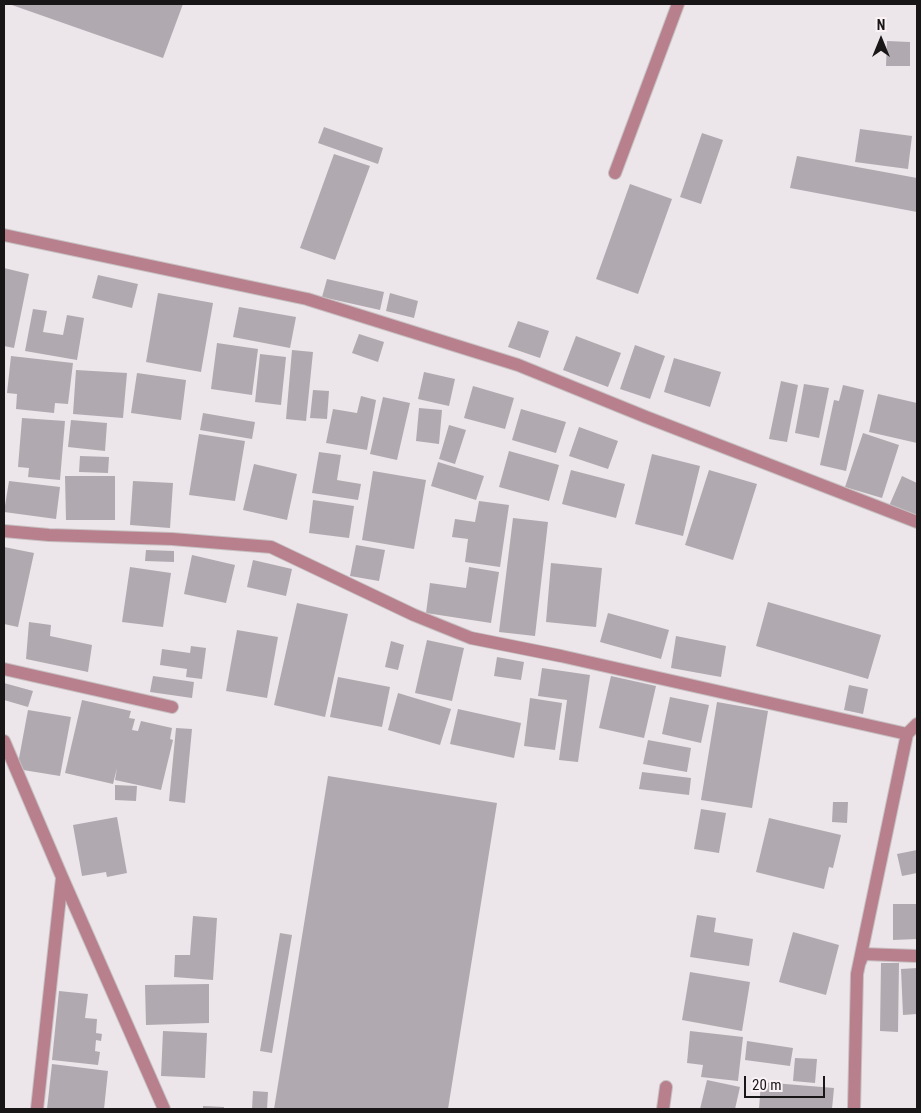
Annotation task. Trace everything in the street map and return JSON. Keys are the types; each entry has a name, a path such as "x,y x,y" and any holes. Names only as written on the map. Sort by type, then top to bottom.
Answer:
{"street":[{"path":"615,173 678,4"},
{"path":"4,235 307,299 518,365 646,417 917,522"},
{"path":"4,531 49,535 172,539 271,547 414,615 471,638 580,660 907,734"},
{"path":"4,670 172,707"},
{"path":"854,1109 857,974 907,734 917,724"},
{"path":"4,741 164,1109"},
{"path":"37,1109 62,877"},
{"path":"857,974 863,954 917,956"},
{"path":"663,1109 666,1087"}],"building":[{"path":"9,4 183,4 163,58"},
{"path":"887,41 910,42 910,66 886,66"},
{"path":"324,127 383,148 378,164 318,143"},
{"path":"860,129 912,136 908,169 855,162"},
{"path":"702,133 723,140 701,204 680,197"},
{"path":"334,154 370,166 335,260 300,248"},
{"path":"797,156 917,178 917,212 790,188"},
{"path":"630,184 672,199 638,294 596,279"},
{"path":"4,268 29,274 14,348 4,346"},
{"path":"98,275 138,284 132,308 92,298"},
{"path":"327,279 384,292 380,310 322,297"},
{"path":"158,293 213,303 201,372 146,362"},
{"path":"390,293 418,301 414,318 386,311"},
{"path":"239,307 296,317 290,348 233,337"},
{"path":"33,309 47,311 43,332 63,335 67,315 84,318 77,360 25,351"},
{"path":"518,321 549,331 540,358 508,347"},
{"path":"359,334 384,342 378,362 352,353"},
{"path":"576,336 621,353 608,387 563,370"},
{"path":"217,343 258,349 252,395 211,389"},
{"path":"635,345 665,356 650,399 620,389"},
{"path":"292,350 313,352 306,421 286,419"},
{"path":"260,354 286,357 281,405 255,402"},
{"path":"11,356 73,363 68,404 55,403 54,413 16,409 17,394 7,393"},
{"path":"674,358 721,372 710,407 664,392"},
{"path":"76,370 127,373 123,418 73,414"},
{"path":"424,372 455,379 449,406 418,399"},
{"path":"137,373 186,380 181,420 131,413"},
{"path":"781,381 798,385 787,442 769,439"},
{"path":"804,384 829,388 819,438 795,433"},
{"path":"843,385 864,390 846,471 820,465 834,400 839,401"},
{"path":"473,386 514,398 505,429 464,418"},
{"path":"313,390 329,391 327,419 310,418"},
{"path":"878,394 917,403 917,443 869,432"},
{"path":"361,396 376,400 367,450 326,443 333,409 357,413"},
{"path":"383,397 410,403 397,460 370,454"},
{"path":"419,408 442,410 439,444 416,441"},
{"path":"521,409 566,422 556,453 512,440"},
{"path":"203,413 255,422 252,439 200,430"},
{"path":"22,418 65,421 60,480 28,477 29,468 18,467"},
{"path":"71,420 107,423 105,451 68,447"},
{"path":"449,425 466,430 455,464 439,459"},
{"path":"579,427 618,441 608,469 569,456"},
{"path":"863,433 899,445 882,498 845,487"},
{"path":"199,434 245,441 235,501 189,495"},
{"path":"509,451 559,465 549,501 499,487"},
{"path":"319,452 341,455 337,480 361,484 358,500 312,493"},
{"path":"652,454 700,466 683,536 635,524"},
{"path":"80,456 109,457 108,473 79,472"},
{"path":"438,462 484,476 476,500 431,486"},
{"path":"254,464 297,474 287,520 243,510"},
{"path":"571,470 625,484 616,518 562,504"},
{"path":"709,470 757,484 733,560 685,545"},
{"path":"373,471 426,480 414,549 362,540"},
{"path":"65,476 115,476 115,520 66,520"},
{"path":"902,476 917,483 917,517 889,506"},
{"path":"9,481 60,487 56,519 4,512"},
{"path":"133,481 173,483 170,528 130,525"},
{"path":"313,500 354,506 349,538 309,533"},
{"path":"479,501 509,505 500,567 465,562 468,539 452,537 455,519 475,522"},
{"path":"513,518 548,522 535,636 499,632"},
{"path":"356,545 385,550 379,581 350,576"},
{"path":"4,547 34,553 18,627 4,624"},
{"path":"146,550 174,551 174,562 145,561"},
{"path":"192,555 235,565 226,603 184,594"},
{"path":"253,560 292,569 286,596 247,587"},
{"path":"551,563 602,568 596,627 546,622"},
{"path":"130,567 171,573 163,627 122,622"},
{"path":"469,567 499,572 491,623 426,613 430,583 466,588"},
{"path":"768,602 881,635 868,679 756,646"},
{"path":"297,603 348,614 325,717 274,705"},
{"path":"608,613 669,630 661,659 600,642"},
{"path":"29,622 51,625 50,636 92,645 88,672 26,659"},
{"path":"237,630 278,637 267,698 226,691"},
{"path":"676,636 726,646 721,677 671,668"},
{"path":"427,640 464,648 452,701 415,693"},
{"path":"391,641 404,645 398,670 385,667"},
{"path":"191,646 206,648 202,679 186,677 187,669 160,665 162,649 190,653"},
{"path":"497,657 524,662 521,680 494,676"},
{"path":"542,668 590,675 578,762 559,760 567,700 538,696"},
{"path":"153,676 194,682 192,698 150,692"},
{"path":"611,676 656,686 644,738 599,728"},
{"path":"338,677 390,687 382,727 330,717"},
{"path":"4,683 33,691 28,707 4,700"},
{"path":"849,685 868,689 863,714 844,710"},
{"path":"398,693 451,709 440,745 388,730"},
{"path":"670,697 709,705 701,743 662,734"},
{"path":"530,698 562,703 555,750 524,746"},
{"path":"82,700 131,711 129,718 135,719 132,730 138,731 141,721 172,728 170,739 173,740 161,790 115,780 117,768 113,784 65,773"},
{"path":"717,702 768,711 752,808 701,800"},
{"path":"458,709 521,723 514,758 450,744"},
{"path":"28,710 71,717 60,776 17,769"},
{"path":"176,728 192,729 185,803 169,801"},
{"path":"648,740 691,748 687,772 643,764"},
{"path":"642,772 691,778 689,795 639,789"},
{"path":"328,776 497,803 448,1109 274,1109"},
{"path":"115,785 137,786 136,801 115,800"},
{"path":"833,802 848,802 847,823 832,822"},
{"path":"701,809 726,813 719,853 694,849"},
{"path":"117,817 127,873 107,877 106,872 82,876 73,825"},
{"path":"769,818 841,835 833,868 829,867 824,889 756,872"},
{"path":"917,850 917,873 902,876 897,854"},
{"path":"893,904 917,904 917,939 893,940"},
{"path":"697,915 716,918 714,932 753,939 749,966 690,957"},
{"path":"193,916 217,918 213,980 174,977 175,955 190,955"},
{"path":"793,932 839,945 826,995 779,982"},
{"path":"280,933 292,935 272,1053 260,1051"},
{"path":"881,963 899,963 898,1032 880,1031"},
{"path":"917,968 917,1014 903,1015 901,969"},
{"path":"690,972 750,982 742,1031 682,1020"},
{"path":"209,984 209,1023 146,1025 145,985"},
{"path":"59,991 88,994 85,1018 97,1019 96,1033 102,1034 101,1041 96,1040 95,1051 100,1052 98,1065 52,1060"},
{"path":"163,1031 207,1033 205,1078 161,1076"},
{"path":"690,1031 743,1037 738,1081 701,1077 703,1065 687,1063"},
{"path":"747,1041 793,1048 790,1066 745,1060"},
{"path":"795,1058 817,1059 815,1083 793,1081"},
{"path":"52,1064 108,1071 104,1109 47,1109"},
{"path":"707,1080 740,1087 735,1109 700,1109"},
{"path":"761,1082 834,1088 832,1109 759,1109"},
{"path":"253,1091 268,1092 267,1109 252,1109"},
{"path":"203,1106 224,1107 224,1109 203,1109"}]}
